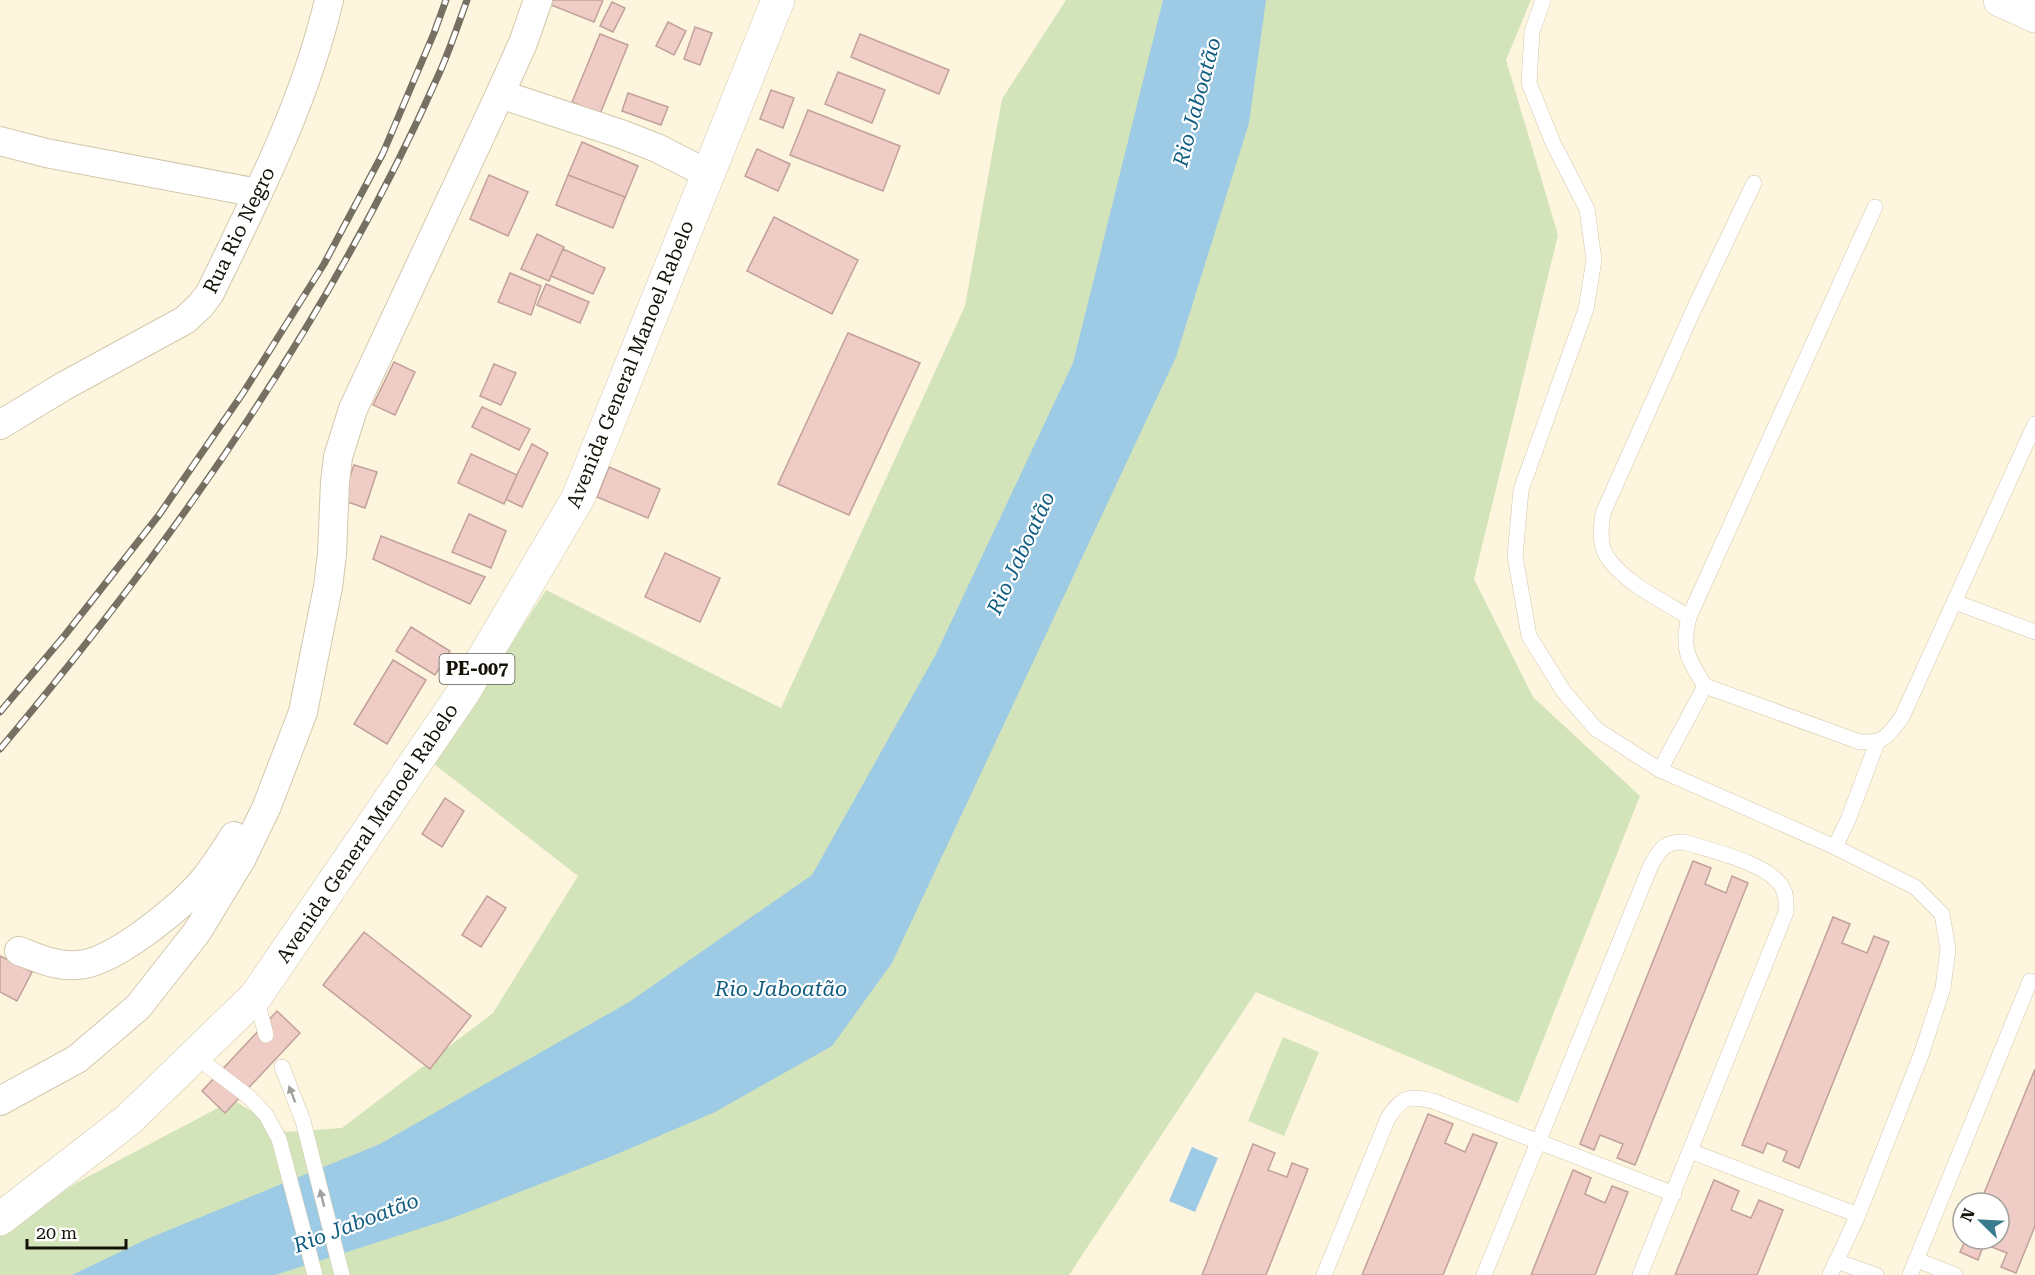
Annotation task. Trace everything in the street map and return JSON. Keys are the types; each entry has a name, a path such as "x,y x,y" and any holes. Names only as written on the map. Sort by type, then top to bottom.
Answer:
{"main road":[{"name":"Avenida General Manoel Rabelo","path":"0,1220 129,1120 255,996 463,693 579,498 778,0"},
{"path":"2000,0 2035,16"}],"street":[{"name":"Rua Rio Negro","path":"0,425 64,386 185,320 201,305 210,293 290,122 319,42 329,0"},
{"path":"0,1101 77,1059 138,1007 197,932 242,858 267,806 303,712 328,587 335,482 344,433 362,389 523,43 538,0"},
{"path":"500,94 621,134 657,148 708,174"},
{"path":"0,141 46,153 258,193"},
{"path":"20,951 48,962 67,966 90,963 116,950 162,921 201,883 284,762"}],"lane":[{"path":"1543,0 1532,32 1529,83 1553,143 1587,209 1594,260 1586,309 1521,490 1515,556 1529,636 1564,692 1596,729 1660,770 1835,847 1915,887 1942,914 1948,949 1943,988 1921,1055 1858,1215 1833,1268 1876,1275"},
{"path":"1689,617 1623,575 1605,554 1600,535 1603,513 1694,309 1754,183"},
{"path":"1875,207 1689,617 1684,636 1688,659 1705,686 1860,742 1877,743"},
{"path":"1835,847 1848,820 1877,743 1902,717 2035,424"},
{"path":"1955,602 2035,632"},
{"path":"1660,770 1705,686"},
{"path":"1484,1275 1650,865 1661,848 1671,842 1684,842 1761,868 1773,875 1783,887 1786,912 1640,1275"},
{"path":"1910,1275 2030,981"},
{"path":"255,996 266,1035"},
{"path":"195,1056 249,1097 266,1115 279,1139 315,1275"},
{"path":"282,1067 303,1121 342,1275"},
{"path":"1324,1275 1388,1119 1398,1103 1407,1098 1419,1098 1538,1140 1674,1194"},
{"path":"1690,1151 1858,1215"},
{"path":"1917,1260 1955,1275"}],"green space":[{"path":"1066,0 1531,0 1506,60 1558,235 1474,579 1533,697 1640,796 1518,1103 1256,992 1069,1275 0,1275 0,1235 76,1183 233,1100 286,1132 342,1128 493,1013 578,876 434,764 546,590 781,708 965,306 1002,99"},
{"path":"1283,1037 1319,1052 1284,1136 1248,1121"}],"water":[{"name":"Rio Jaboatão","path":"1163,0 1266,0 1249,123 1176,357 892,963 832,1046 715,1112 610,1157 450,1219 275,1275 72,1275 147,1239 380,1144 629,1002 812,875 936,654 1073,363"},
{"path":"1192,1147 1218,1158 1195,1212 1169,1201"}],"building":[{"path":"548,0 603,0 594,22 546,3"},
{"path":"612,2 625,8 613,32 600,26"},
{"path":"668,22 686,31 674,55 656,46"},
{"path":"695,27 712,33 700,65 684,59"},
{"path":"600,34 628,45 600,114 572,102"},
{"path":"860,34 949,70 939,94 851,57"},
{"path":"838,72 885,90 872,123 825,104"},
{"path":"771,90 794,98 783,128 760,119"},
{"path":"628,93 668,107 661,125 622,111"},
{"path":"808,110 900,146 883,191 790,155"},
{"path":"582,142 638,166 625,198 568,175"},
{"path":"757,149 790,164 778,191 745,176"},
{"path":"489,175 528,192 508,236 470,219"},
{"path":"568,175 625,197 613,228 556,205"},
{"path":"774,217 858,260 832,314 747,271"},
{"path":"537,234 564,247 549,281 521,269"},
{"path":"563,249 605,268 593,294 551,276"},
{"path":"510,273 541,286 531,315 498,302"},
{"path":"546,284 589,302 580,323 537,305"},
{"path":"848,333 920,363 849,515 778,484"},
{"path":"394,362 415,372 395,415 373,405"},
{"path":"494,364 516,373 501,405 480,396"},
{"path":"482,407 530,429 519,450 472,427"},
{"path":"532,444 548,453 522,507 505,499"},
{"path":"471,454 517,475 504,504 458,483"},
{"path":"354,465 377,472 365,508 342,500"},
{"path":"609,467 660,489 648,518 597,497"},
{"path":"469,514 506,531 491,568 452,552"},
{"path":"381,536 485,577 470,604 373,559"},
{"path":"665,553 720,578 700,622 645,597"},
{"path":"411,627 450,651 435,675 396,651"},
{"path":"393,660 426,680 387,744 354,724"},
{"path":"445,798 464,811 442,847 422,834"},
{"path":"1693,861 1711,868 1705,884 1726,893 1732,876 1748,883 1635,1165 1617,1158 1623,1144 1600,1135 1594,1150 1580,1144"},
{"path":"487,896 506,908 481,947 462,935"},
{"path":"1833,917 1850,924 1842,943 1867,953 1874,936 1889,942 1799,1168 1783,1161 1787,1151 1767,1143 1763,1153 1742,1145"},
{"path":"364,932 471,1016 430,1069 323,985"},
{"path":"0,956 32,972 17,1001 0,992"},
{"path":"277,1011 300,1033 225,1113 202,1091"},
{"path":"2035,1069 2035,1226 2016,1273 2001,1267 2007,1253 2002,1251 2011,1251 2011,1191 1985,1191"},
{"path":"1428,1114 1453,1124 1445,1143 1465,1152 1473,1134 1497,1143 1443,1275 1362,1275"},
{"path":"1253,1144 1275,1153 1268,1170 1287,1177 1292,1163 1308,1169 1266,1275 1202,1275"},
{"path":"1573,1170 1591,1178 1585,1194 1605,1203 1612,1186 1628,1192 1595,1275 1531,1275"},
{"path":"1714,1180 1739,1191 1731,1210 1751,1218 1759,1200 1783,1210 1757,1275 1675,1275"},
{"path":"1960,1251 1981,1251 1978,1260"}],"railway":[{"path":"0,712 65,635 159,515 243,393 324,264 383,153 446,0"},
{"path":"0,749 64,672 186,511 297,342 348,255 395,167 442,67 467,0"}]}
